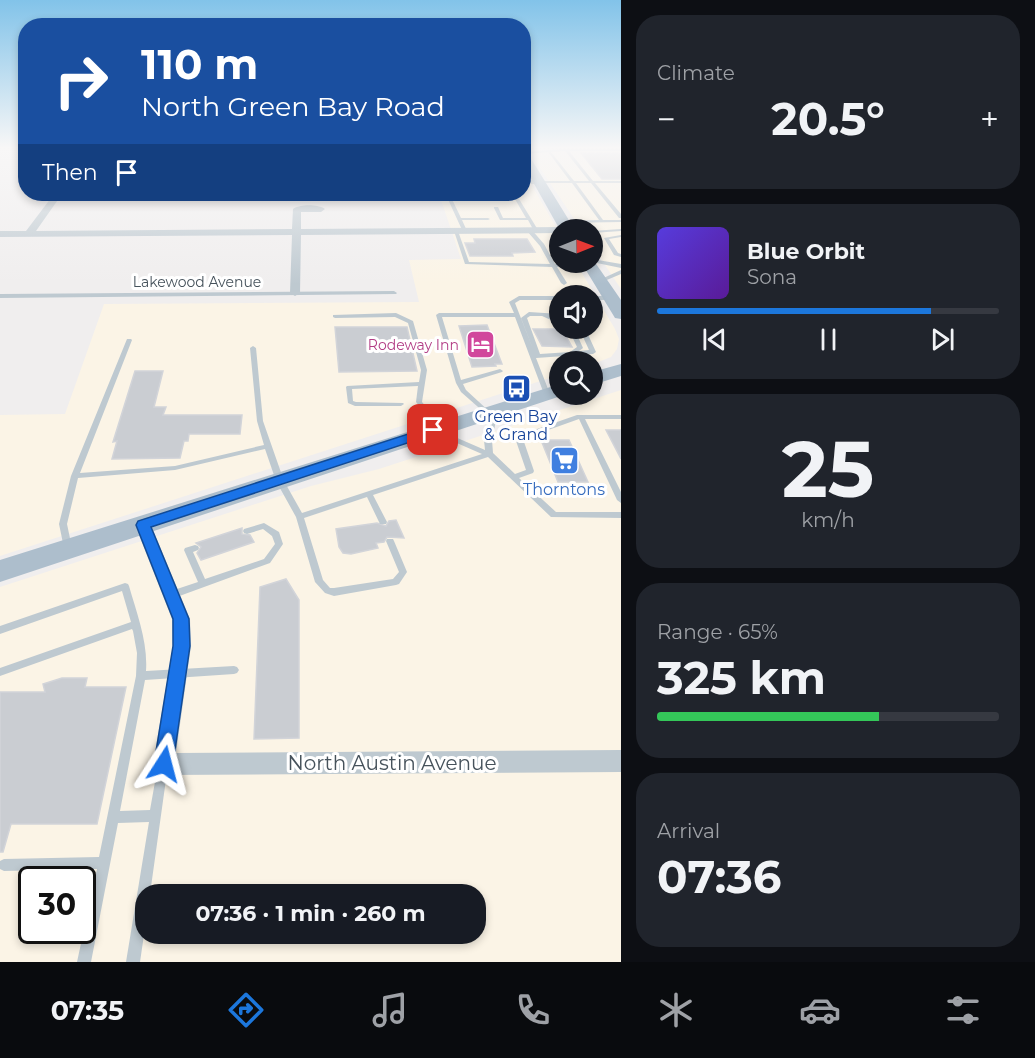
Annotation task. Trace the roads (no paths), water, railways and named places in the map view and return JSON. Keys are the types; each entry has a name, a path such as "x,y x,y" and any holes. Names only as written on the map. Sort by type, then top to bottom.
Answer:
{"main road":[{"path":"546,194 560,219"},
{"path":"596,273 621,314"},
{"path":"607,377 621,350"},
{"path":"0,571 549,394"}],"street":[{"path":"29,234 53,201"},
{"path":"295,293 297,209 321,209"},
{"path":"0,234 549,228"},
{"path":"143,525 181,619 182,646 164,764"},
{"name":"North Austin Avenue","path":"164,764 621,761"}],"lane":[{"path":"581,194 600,219"},
{"path":"601,194 621,219"},
{"path":"450,201 459,219 467,263 549,264"},
{"path":"518,201 549,257"},
{"path":"496,208 502,219 529,219"},
{"path":"459,219 488,219"},
{"path":"603,221 621,219"},
{"path":"603,231 621,230"},
{"path":"621,236 606,238 616,254 621,256"},
{"path":"603,267 621,266"},
{"path":"603,269 621,272"},
{"path":"558,273 564,283"},
{"name":"Lakewood Avenue","path":"0,296 394,293"},
{"path":"549,298 515,298 512,302 549,381"},
{"path":"603,298 611,298"},
{"path":"489,454 491,412 463,391 439,315 549,311"},
{"path":"536,354 524,318 528,314 549,315"},
{"path":"540,314 549,318"},
{"path":"335,316 396,315 411,322 424,370 420,405 437,429 489,454 554,515 621,515"},
{"path":"536,354 579,350 575,339"},
{"path":"536,354 592,352 587,339"},
{"path":"68,549 63,524 75,476 129,340"},
{"path":"253,348 260,421 280,481 300,517 319,582 328,591 353,591 396,582 403,572 390,541"},
{"path":"459,383 500,371"},
{"path":"401,404 355,404 350,402 349,387 422,384"},
{"path":"513,477 530,471 519,438 581,417 621,417"},
{"path":"581,417 620,497"},
{"path":"75,476 175,468 268,446"},
{"path":"300,517 489,454"},
{"path":"369,495 383,522"},
{"path":"171,595 267,561 279,544 276,534 264,526 247,531"},
{"path":"195,548 188,550 203,584"},
{"path":"0,630 125,586 136,624 144,657 84,962"},
{"path":"0,672 136,624"},
{"path":"141,676 234,670"},
{"path":"133,962 154,816 164,764"},
{"path":"112,817 154,816"},
{"path":"4,865 103,863"}],"place":[{"name":"Rodeway Inn","path":"480,345"},
{"name":"Green Bay & Grand","path":"516,388"},
{"name":"Thorntons","path":"564,461"}]}
